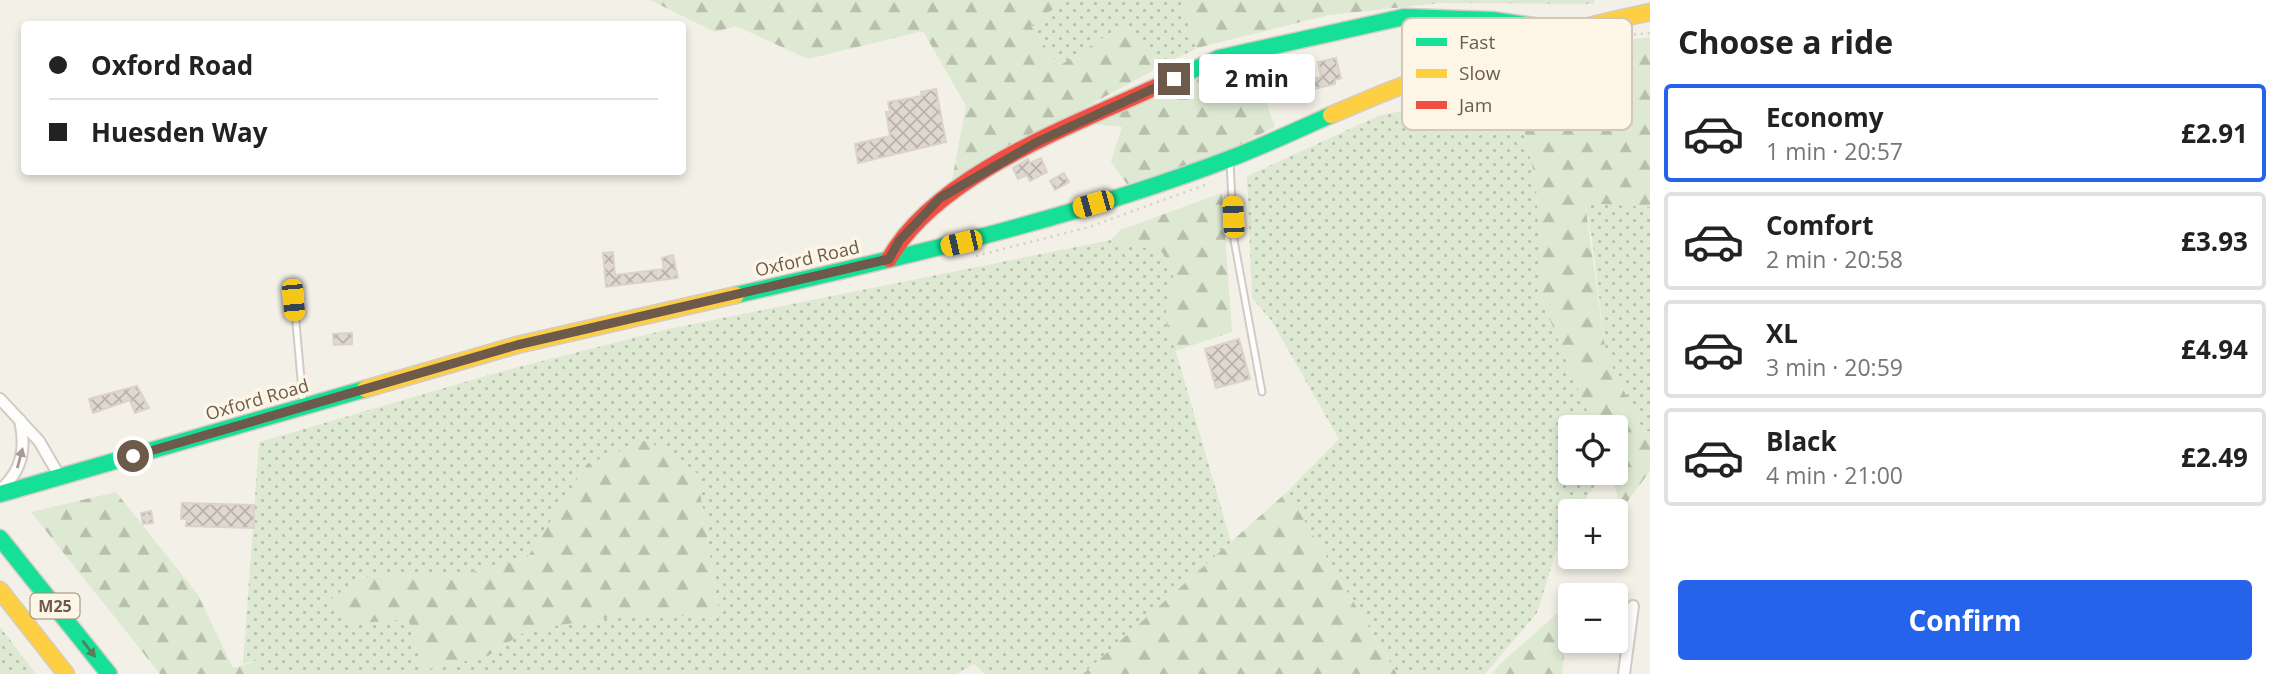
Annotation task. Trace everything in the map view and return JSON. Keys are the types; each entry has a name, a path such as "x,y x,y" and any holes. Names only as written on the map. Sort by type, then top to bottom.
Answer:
{"main road":[{"name":"Oxford Road","path":"1621,18 1650,12"},
{"path":"889,259 899,241 940,198 1037,142 1219,58 1404,17 1433,18"},
{"name":"Oxford Road","path":"0,492 517,345 974,239 1146,188 1230,159 1402,84"},
{"name":"M25","path":"0,538 109,674"},
{"name":"M25","path":"0,590 66,674"}],"street":[{"path":"0,398 39,440 60,477"},
{"path":"0,492 14,476 23,451 20,420"},
{"path":"1624,674 1633,606"}],"lane":[{"path":"1230,159 1234,240 1262,392"},
{"path":"293,300 304,405"}],"green space":[{"path":"650,0 1065,0 1031,26 1059,66 1125,24 1163,65 952,180 966,106 923,31 808,59 736,26 715,32"},
{"path":"1065,0 1180,0 1197,48 1163,65 1125,24 1059,66 1031,26"},
{"path":"1180,0 1594,0 1594,4 1440,3 1329,15 1197,48"},
{"path":"1650,37 1650,207 1585,203 1606,354 1644,432 1650,431 1650,471 1628,501 1618,499 1614,485 1628,485 1628,415 1589,415 1537,288 1541,261 1536,183 1524,130 1632,130 1632,40"},
{"path":"1252,61 1275,127 1214,157 1127,184 1111,162 1122,127 1094,124 1222,65"},
{"path":"1402,111 1402,130 1524,130 1536,183 1541,261 1537,288 1589,415 1558,415 1558,485 1595,485 1586,499 1558,499 1558,545 1537,613 1485,674 1397,674 1287,492 1339,439 1271,320 1252,298 1247,176 1378,116"},
{"path":"1222,193 1232,332 1175,351 1165,317 1174,273 1162,252 1111,240 1120,230"},
{"path":"1585,203 1650,207 1650,431 1644,432 1606,354"},
{"path":"1111,240 1162,252 1174,273 1166,317 1231,542 1083,674 985,674 974,664 957,674 259,674 260,660 243,664 259,442 503,371 673,328","holes":["587,464 697,473 720,618 634,614 527,630 488,656 425,670 408,619 360,577 463,574 527,558"]},
{"path":"647,440 697,473 720,618 634,614 527,630 488,656 425,670 408,619 351,624 331,599 360,577 463,574 527,558 587,464"},
{"path":"116,492 198,595 233,668 261,660 259,674 160,674 31,512"},
{"path":"1287,492 1397,674 1083,674"},
{"path":"1558,613 1558,653 1564,653 1562,674 1492,674"},
{"path":"0,627 36,674 0,674"}],"building":[{"path":"1336,58 1341,78 1335,80 1335,84 1314,89 1311,79 1321,77 1318,62"},
{"path":"936,89 946,142 858,163 855,144 890,136 886,112 890,112 888,102 922,96 921,92"},
{"path":"1041,158 1047,172 1030,181 1027,175 1018,179 1013,168 1028,159 1030,163"},
{"path":"1064,173 1069,182 1055,190 1050,181"},
{"path":"613,252 615,275 664,269 662,258 673,255 678,278 606,287 603,253"},
{"path":"352,333 352,344 334,345 333,334"},
{"path":"1239,339 1250,379 1216,388 1205,349"},
{"path":"137,386 149,408 135,413 130,400 93,413 89,399"},
{"path":"182,503 254,505 254,528 186,526 187,519 181,519"},
{"path":"151,511 153,523 143,524 141,513"}],"traffic: fast":[{"path":"1156,87 1219,58 1404,17 1433,18"},
{"path":"736,295 985,236 1108,201 1229,159 1331,115"},
{"path":"0,494 365,389"},
{"path":"0,538 109,674"}],"traffic: slow":[{"path":"1622,18 1650,12"},
{"path":"1331,115 1402,86"},
{"path":"365,389 517,345 736,295"},
{"path":"0,590 66,674"}],"traffic: jam":[{"path":"889,259 910,229 939,202 972,178 1047,136 1156,87"}],"route":[{"path":"133,456 517,345 889,259 899,241 940,198 1037,142 1174,79"}]}
